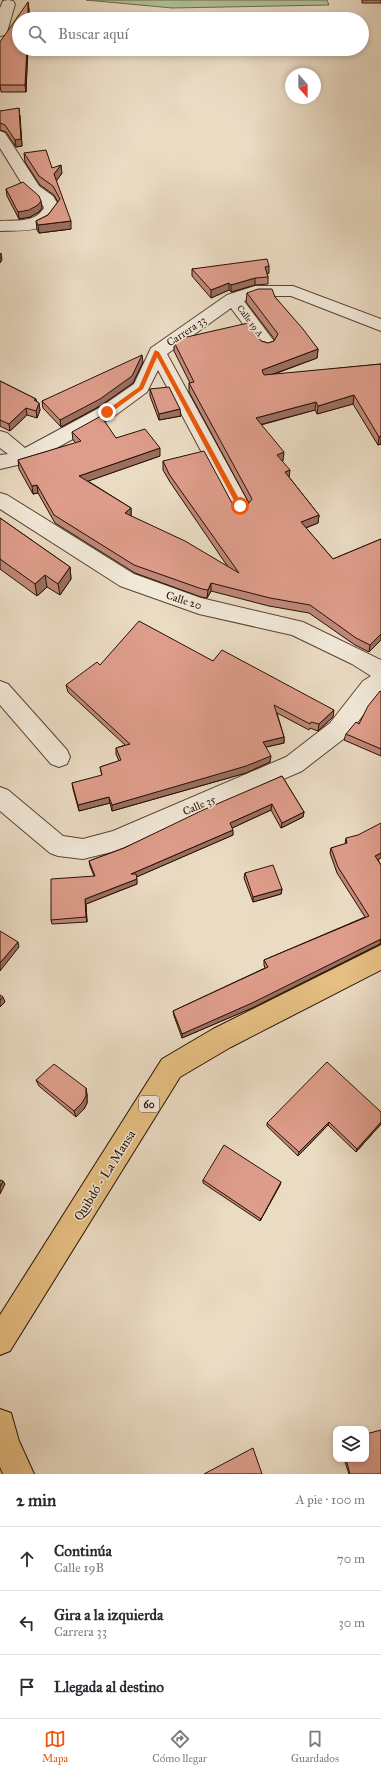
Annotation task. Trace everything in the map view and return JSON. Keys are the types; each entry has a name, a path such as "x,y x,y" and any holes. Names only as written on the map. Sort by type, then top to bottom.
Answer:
{"main road":[{"name":"Quibdó - La Mansa","path":"0,1341 171,1068 222,1038 381,957"},
{"path":"0,1424 5,1444 19,1474"}],"street":[{"path":"0,32 8,4"},
{"path":"0,136 33,189 47,200 52,208 48,217 35,224 0,226"},
{"name":"Carrera 33","path":"1,465 24,457 107,412 141,388 156,352 233,299 255,291 293,291 381,325"},
{"name":"Calle 19 A","path":"233,299 267,344"},
{"path":"156,352 240,506"},
{"path":"0,438 24,457"},
{"name":"Calle 20","path":"0,500 127,580 199,606 296,628 359,658 381,671"},
{"name":"Calle 35","path":"0,797 58,846 83,849 116,840 294,764 338,730 371,687 381,681"},
{"path":"0,690 59,757"}],"green space":[{"path":"86,0 327,0 329,5 172,8"}],"building":[{"path":"28,2 28,12 21,12"},
{"path":"12,25 12,56 27,56 25,85 0,85 0,42"},
{"path":"19,108 21,139 15,140 5,125 0,123 0,111"},
{"path":"46,150 52,168 61,165 54,174 71,221 38,225 36,221 48,215 60,199 53,186 39,176 24,153"},
{"path":"23,182 39,196 41,201 38,205 29,210 18,212 6,189"},
{"path":"267,259 269,266 265,267 268,277 255,278 231,285 229,283 211,290 192,269"},
{"path":"258,289 272,289 275,297 318,349 262,370 264,375 381,364 381,436 379,437 354,395 318,406 316,402 256,418 284,452 277,455 290,470 285,472 319,515 301,522 333,559 381,539 381,634 370,645 356,638 310,605 270,598 211,583 208,590 202,589 134,565 54,515 37,485 32,486 18,460 81,441 72,432 101,416 116,438 145,429 160,448 79,476 131,508 125,513 185,541 239,573 169,474 163,461 204,451 232,503 241,506 248,504 252,499 189,383 194,382 174,342 178,339 248,323 261,341 268,343 274,341 278,334 247,293"},
{"path":"142,355 132,376 100,399 60,420 42,401"},
{"path":"0,381 36,399 34,400 39,403 36,411 26,408 9,424 0,420"},
{"path":"169,387 180,409 159,414 150,389"},
{"path":"0,518 70,567 58,584 45,575 35,584 0,559"},
{"path":"139,621 213,661 222,650 334,710 319,724 311,722 310,724 274,705 284,737 263,742 271,756 246,766 112,805 109,797 78,805 72,783 102,775 100,767 121,760 116,748 130,744 66,685 97,662 100,665"},
{"path":"380,691 381,749 346,734 356,722 359,724 368,706"},
{"path":"282,776 304,812 282,823 272,804 230,823 233,830 131,874 136,874 137,879 85,899 86,917 51,920 51,879 95,876 89,861 124,848 203,810"},
{"path":"381,823 381,853 375,856 381,865 381,939 252,1003 182,1034 173,1011 268,967 264,960 369,916 338,867 331,848 347,843 346,838 358,835"},
{"path":"273,865 282,889 253,897 245,873"},
{"path":"0,931 18,942 0,963"},
{"path":"327,1062 381,1112 381,1122 357,1149 329,1122 299,1152 267,1123"},
{"path":"54,1064 86,1088 86,1096 82,1103 74,1111 36,1080"},
{"path":"224,1145 281,1182 261,1219 203,1180"},
{"path":"0,1180 3,1181 0,1187"},
{"path":"381,1430 381,1474 350,1474 347,1462 369,1462 369,1433"},
{"path":"253,1448 262,1474 204,1474"}],"route":[{"path":"107,412 141,388 156,352 240,506"}]}
